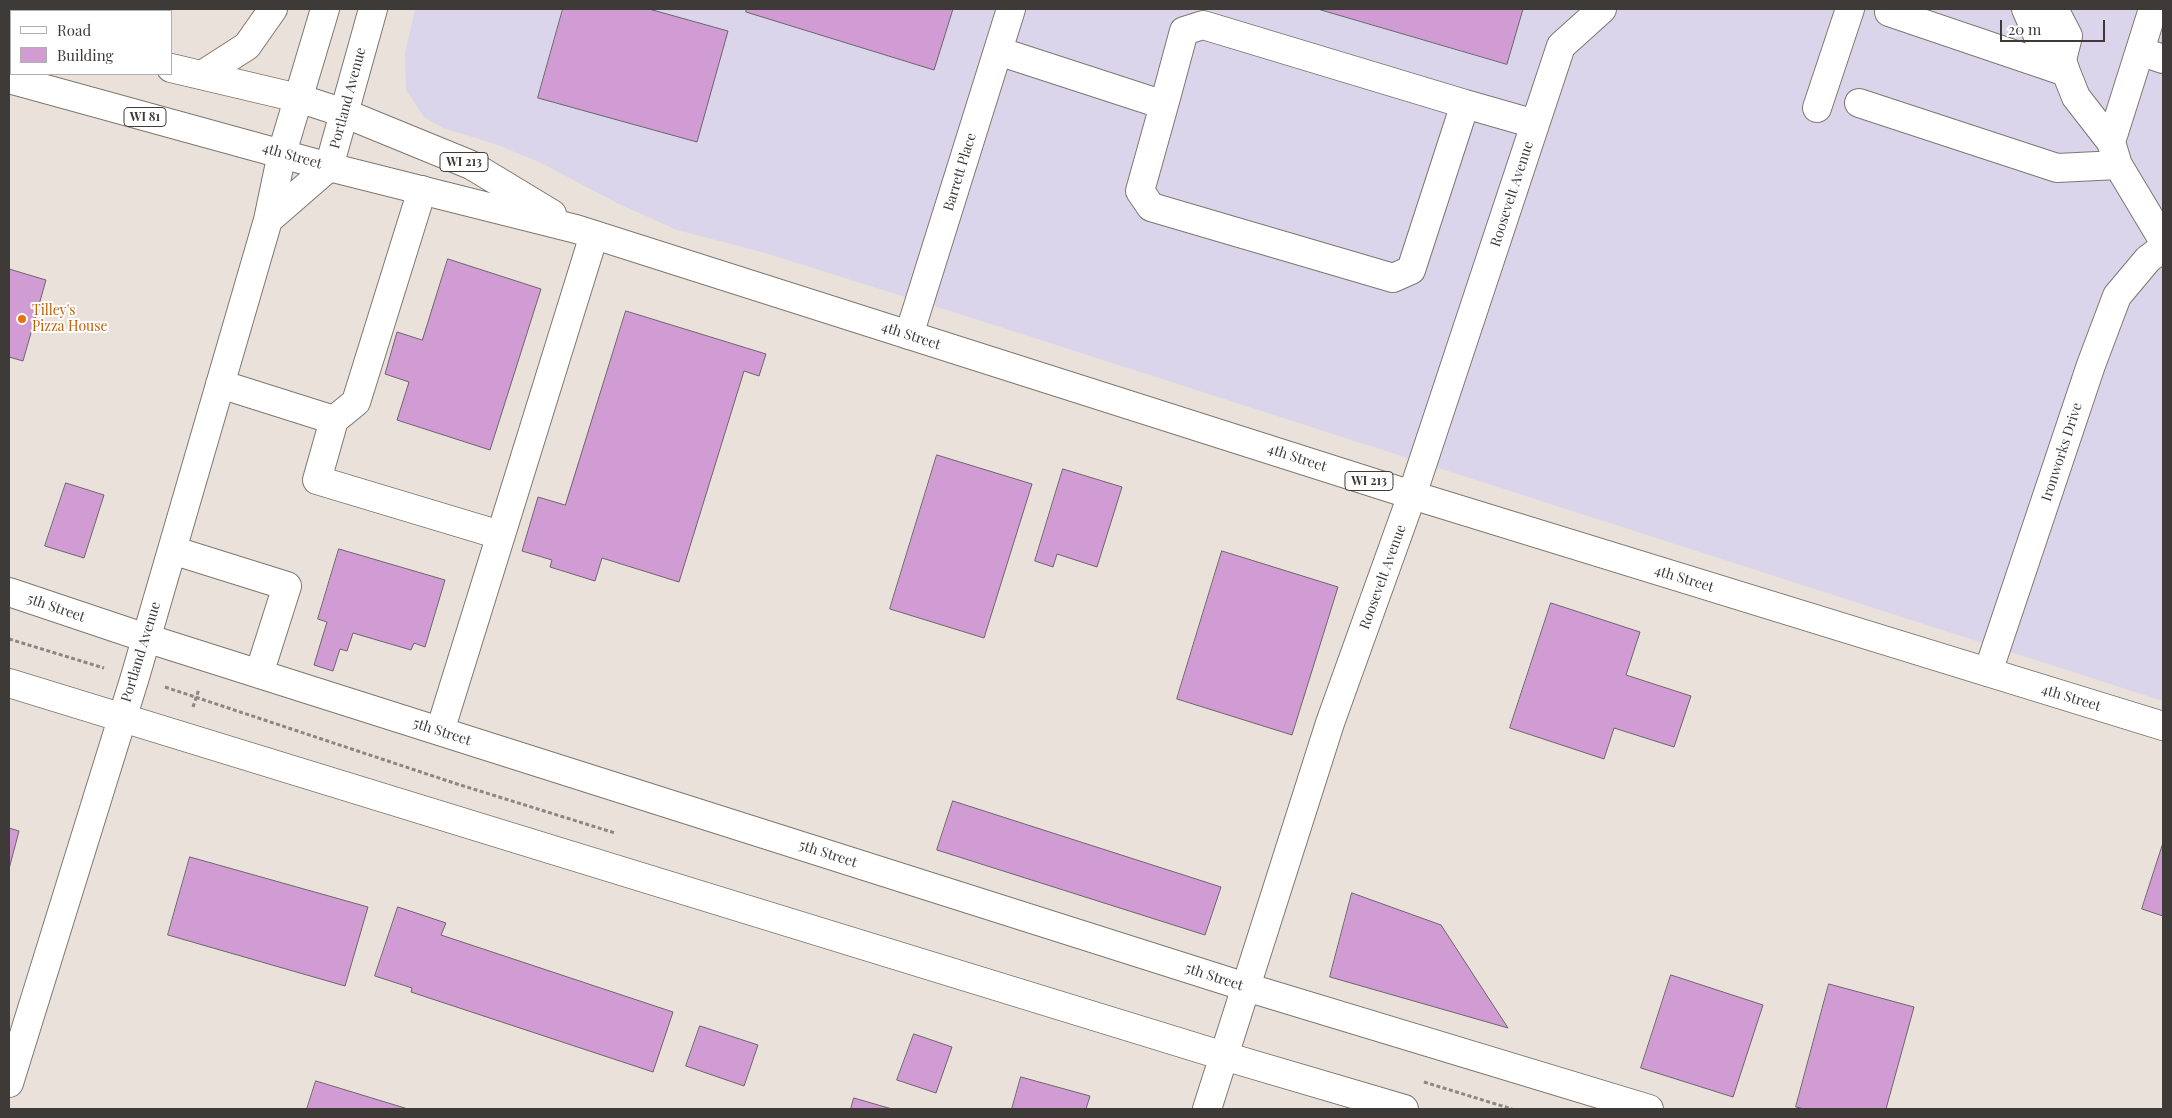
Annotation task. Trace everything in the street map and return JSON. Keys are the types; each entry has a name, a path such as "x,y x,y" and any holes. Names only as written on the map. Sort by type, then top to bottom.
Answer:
{"street":[{"path":"202,75 247,46 274,9"},
{"name":"Portland Avenue","path":"9,1083 172,550 268,220 282,153 325,9"},
{"name":"Portland Avenue","path":"268,220 329,167 373,9"},
{"name":"Barrett Place","path":"909,335 1011,9"},
{"name":"Roosevelt Avenue","path":"1207,1109 1330,723 1412,495 1561,46 1602,9"},
{"path":"1817,108 1850,9"},
{"path":"2026,9 2040,41 2064,66 2076,97 2114,154 2163,240"},
{"path":"2054,9 2068,36 2064,66"},
{"path":"2114,154 2152,55 2153,9"},
{"path":"1889,12 2064,66"},
{"path":"1466,104 1411,270 1394,278 1152,207 1140,190 1184,31 1203,25 1536,124"},
{"path":"998,51 1164,105"},
{"name":"4th Street","path":"172,68 298,98 344,112 471,165 585,232"},
{"name":"4th Street","path":"9,79 329,167 585,232 1412,495 2163,726"},
{"path":"1859,103 2057,168 2114,154"},
{"path":"422,190 356,402 334,420 317,480 500,535"},
{"path":"440,731 500,535 585,232"},
{"name":"Ironworks Drive","path":"1988,672 2091,366 2117,296 2148,259 2163,248"},
{"path":"220,384 334,420"},
{"path":"172,550 287,586 259,674"},
{"name":"5th Street","path":"9,592 146,638 1246,987 1649,1109"},
{"path":"9,683 1224,1056 1404,1109"}],"path":[{"path":"9,639 134,677 454,783 616,833"},
{"path":"1419,1081 1512,1109"}],"shaded area":[{"path":"415,9 2163,9 2163,701 991,324 762,252 677,230 619,204 539,162 495,144 443,128 424,117 406,90 405,53"}],"building":[{"path":"563,9 649,9 728,31 697,142 538,98"},
{"path":"747,9 953,9 934,70 746,12"},
{"path":"1318,9 1523,9 1507,64"},
{"path":"448,259 541,289 490,450 397,420 409,382 385,374 397,332 422,340"},
{"name":"Tilley's Pizza House","path":"9,269 46,280 23,361 9,357"},
{"path":"626,311 766,354 759,376 744,371 679,582 602,558 595,581 550,567 552,560 522,551 538,497 565,505"},
{"path":"937,455 1032,484 984,638 890,609"},
{"path":"1063,469 1122,487 1097,567 1057,554 1053,567 1035,561"},
{"path":"66,483 104,495 84,558 45,546"},
{"path":"339,549 445,580 425,647 414,643 411,650 353,633 347,651 340,649 333,671 314,665 327,622 318,619"},
{"path":"1222,551 1338,587 1292,735 1177,699"},
{"path":"1551,603 1640,632 1626,675 1691,696 1674,747 1614,728 1604,759 1510,728"},
{"path":"953,801 1221,887 1205,935 937,850"},
{"path":"9,828 19,831 9,869"},
{"path":"2163,843 2163,916 2142,909"},
{"path":"190,857 368,907 345,986 168,935"},
{"path":"1352,893 1441,925 1508,1028 1330,977"},
{"path":"398,907 446,923 441,935 673,1012 653,1072 411,992 412,988 375,976"},
{"path":"1671,975 1763,1005 1733,1097 1641,1068"},
{"path":"1829,984 1914,1007 1886,1109 1805,1109 1796,1107"},
{"path":"700,1026 758,1045 744,1086 686,1066"},
{"path":"914,1034 952,1047 936,1093 897,1080"},
{"path":"1021,1077 1090,1096 1086,1109 1012,1109"},
{"path":"316,1081 408,1109 307,1109"},
{"path":"854,1098 892,1109 851,1109"}],"place":[{"name":"Tilley's Pizza House","path":"22,319"}]}
